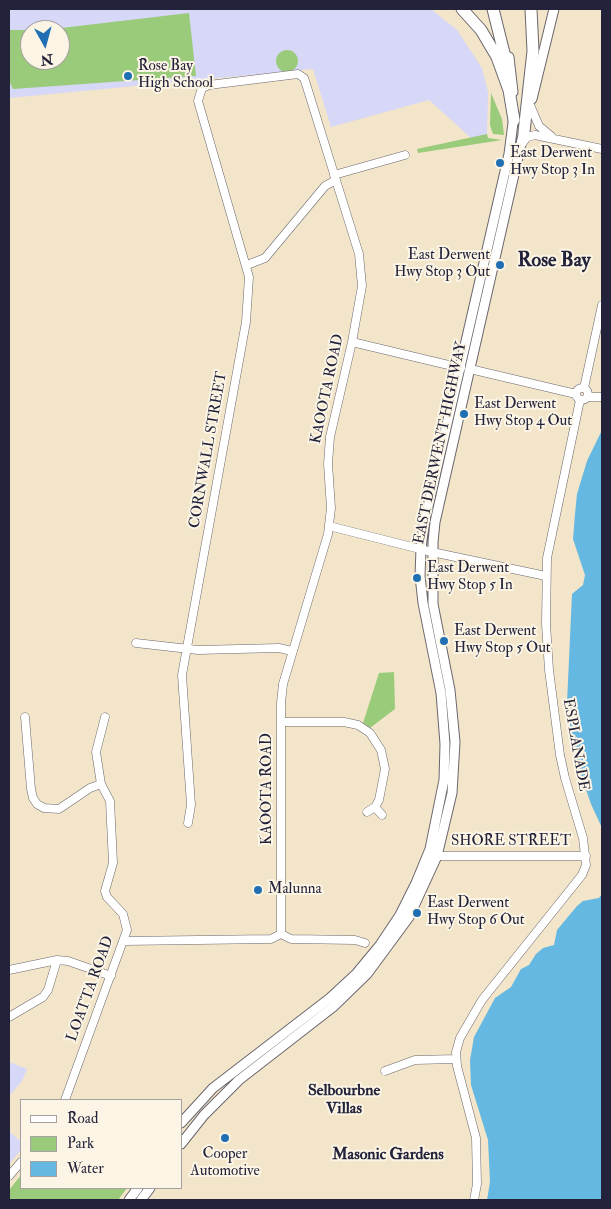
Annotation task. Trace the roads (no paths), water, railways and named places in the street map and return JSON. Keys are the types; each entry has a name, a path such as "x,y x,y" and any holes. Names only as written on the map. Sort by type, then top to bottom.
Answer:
{"highway":[{"path":"462,9 481,30 497,57 509,90 514,120"},
{"path":"493,9 512,89"},
{"path":"524,132 533,51 531,9"}],"main road":[{"name":"EAST DERWENT HIGHWAY","path":"182,1143 204,1115 239,1080 333,1007 367,974 392,943 409,916 437,856 452,792 455,742 450,690 433,604 432,552 435,522 509,154 514,120 508,55 498,9"},
{"name":"EAST DERWENT HIGHWAY","path":"182,1122 194,1107 228,1076 330,998 356,974 390,930 422,870 440,807 446,744 441,693 423,602 421,549 424,524 466,368 554,9"},
{"path":"194,1107 204,1115"},
{"path":"129,1200 137,1189"},
{"path":"141,1200 149,1189"}],"street":[{"name":"KAOOTA ROAD","path":"202,88 214,84 254,79 296,74 302,76 359,254 361,271 360,301 328,449 331,508 329,526 283,684 281,722 281,934"},
{"name":"CORNWALL STREET","path":"188,823 191,805 182,683 249,304 250,277 199,111 198,100 202,88"},
{"path":"530,104 539,126 553,137"},
{"path":"520,148 530,136 553,137 602,149"},
{"path":"247,265 265,258 325,186 335,177 405,155"},
{"path":"578,397 580,389 584,388 602,305"},
{"path":"352,342 466,368 578,397 584,401 588,397 602,397"},
{"path":"584,388 588,391 588,397"},
{"name":"ESPLANADE","path":"578,397 555,513 546,576 549,662 560,755 586,856"},
{"path":"329,526 432,552 546,576"},
{"path":"136,643 212,650 278,648 292,651"},
{"path":"25,717 31,789 37,804 44,808 59,809 90,788 101,784"},
{"name":"LOATTA ROAD","path":"65,1099 125,941 126,921 104,890 113,863 110,802 101,784 96,752 105,717"},
{"path":"281,722 344,722 358,725 370,733 379,744 384,762 384,784 375,808 368,812"},
{"path":"375,808 382,815"},
{"name":"SHORE STREET","path":"437,856 586,856"},
{"path":"474,1200 477,1184 476,1138 458,1072 456,1059 460,1038 472,1014 582,874 586,856"},
{"path":"125,941 271,939 281,934 295,939 355,940 365,944"},
{"path":"9,1017 43,997 48,990 57,960"},
{"path":"9,970 57,960 68,961 111,976"},
{"path":"385,1071 416,1060 456,1059"},
{"path":"9,1176 20,1163"}],"water":[{"path":"602,430 602,828 582,778 572,741 567,703 572,594 583,585 585,575 573,539 577,494 587,461"},
{"path":"602,894 602,1200 487,1200 490,1182 488,1140 471,1085 470,1060 474,1037 495,998 511,987 521,969 529,965 536,954 543,948 554,945 557,930 577,906 583,901 599,898"}],"place":[{"name":"Rose Bay High School","path":"128,76"},
{"name":"East Derwent Hwy Stop 3 In","path":"500,163"},
{"name":"East Derwent Hwy Stop 3 Out","path":"500,265"},
{"name":"East Derwent Hwy Stop 4 Out","path":"464,414"},
{"name":"East Derwent Hwy Stop 5 In","path":"417,578"},
{"name":"East Derwent Hwy Stop 5 Out","path":"444,641"},
{"name":"Malunna","path":"258,890"},
{"name":"East Derwent Hwy Stop 6 Out","path":"417,913"},
{"name":"Cooper Automotive","path":"225,1138"}],"district":[{"name":"Rose Bay","path":"554,262"},
{"name":"Selbourbne Villas","path":"344,1101"},
{"name":"Masonic Gardens","path":"388,1156"}]}
